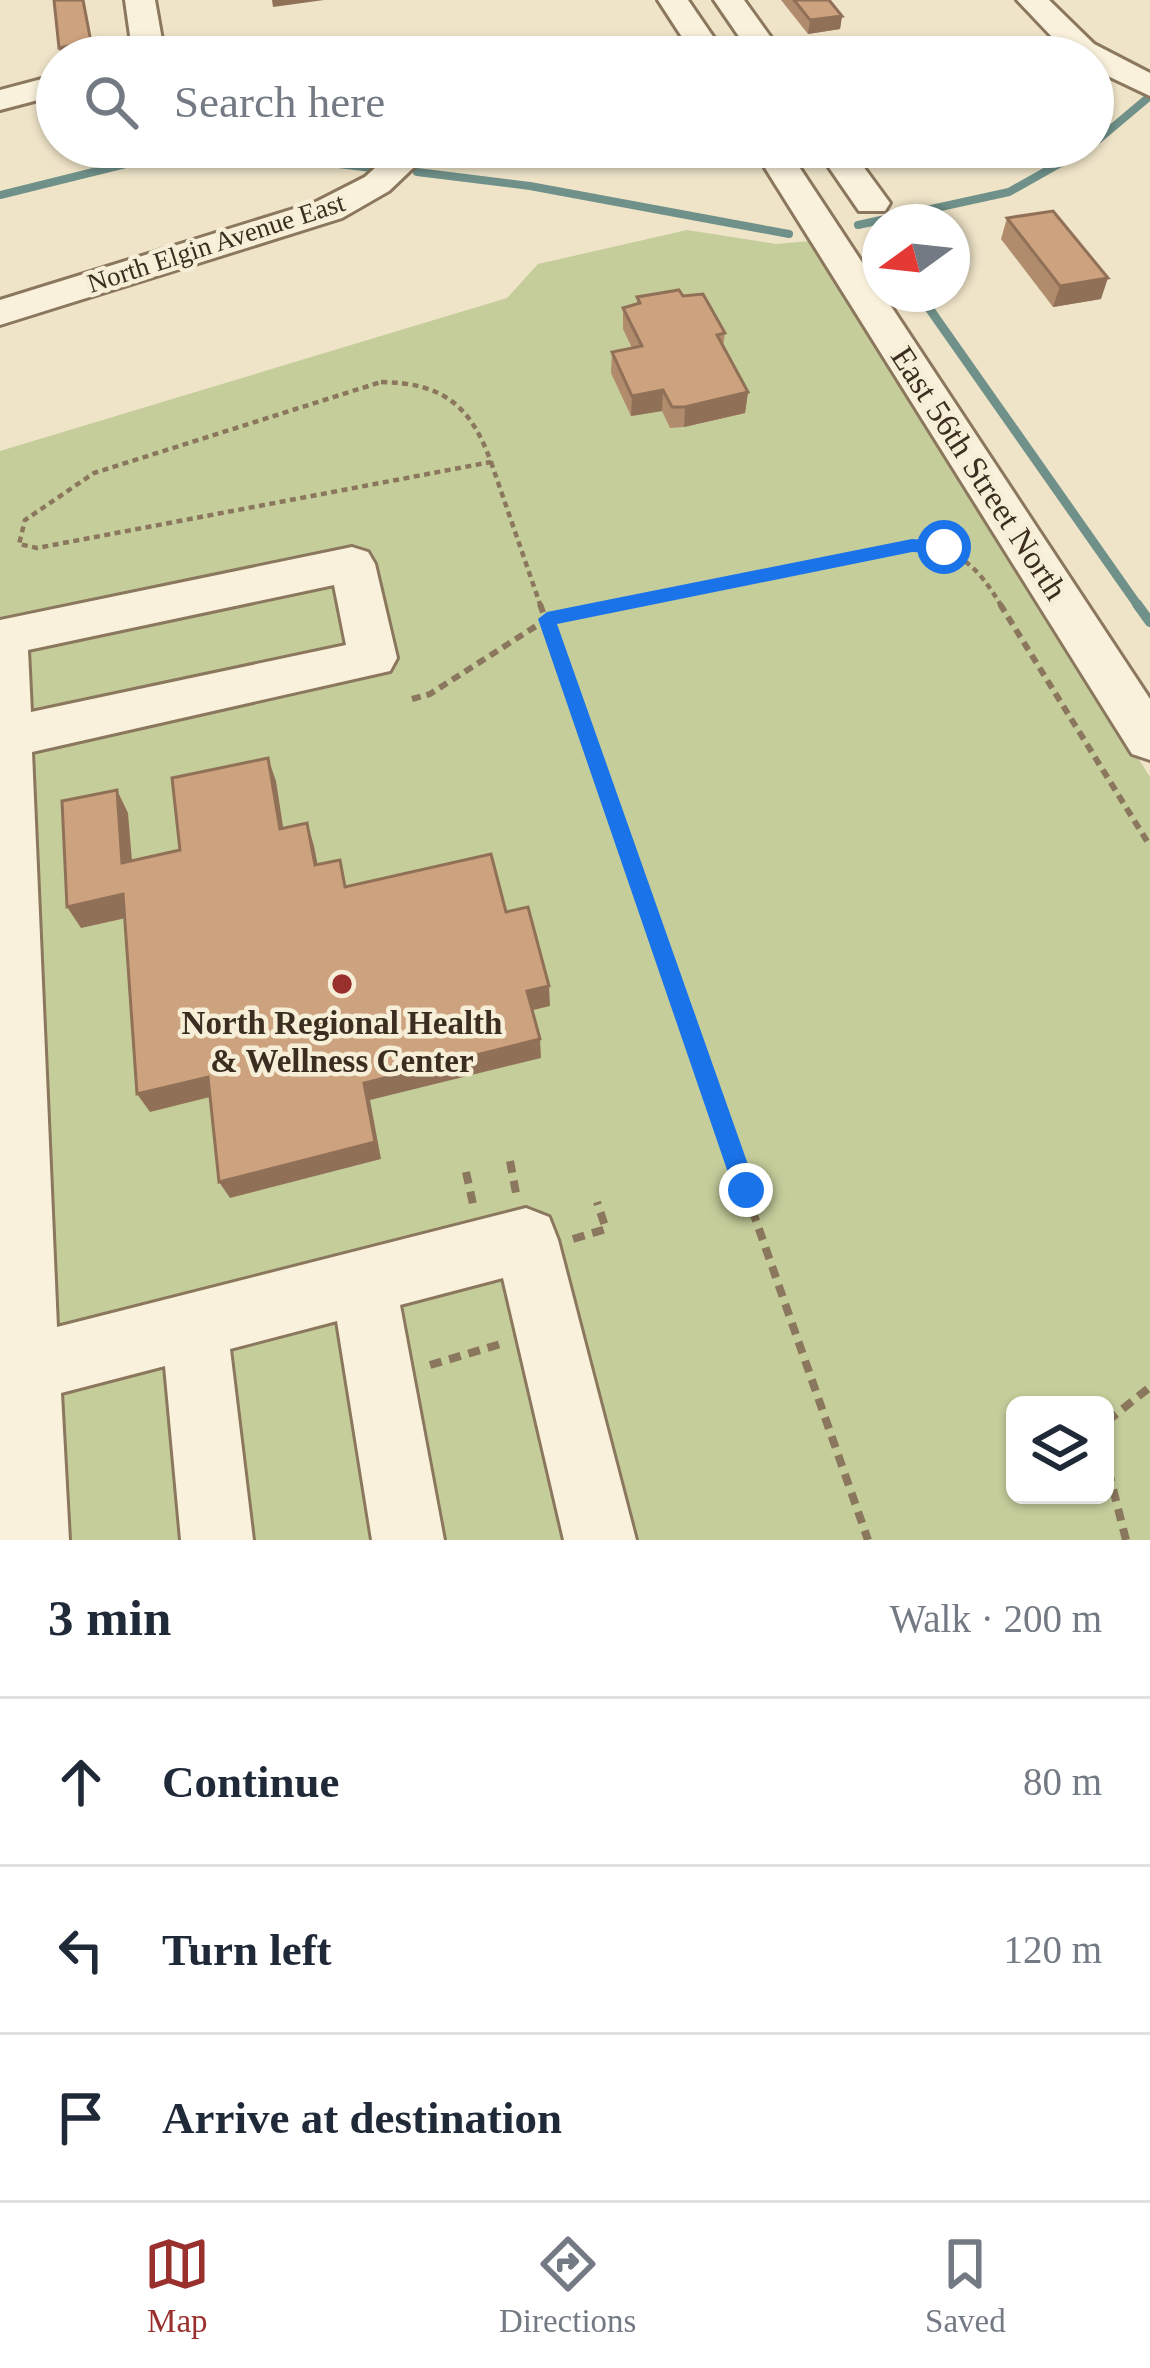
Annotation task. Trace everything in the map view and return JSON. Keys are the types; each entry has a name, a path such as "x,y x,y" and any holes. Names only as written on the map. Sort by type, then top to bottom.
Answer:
{"street":[{"path":"140,0 146,36"},
{"path":"673,0 697,36"},
{"path":"729,0 754,36"},
{"path":"1032,0 1069,36"},
{"path":"0,100 36,91"},
{"name":"North Elgin Avenue East","path":"0,313 329,210 377,184 395,168"},
{"name":"East 56th Street North","path":"782,168 1150,740"},
{"path":"797,168 852,175"},
{"path":"7,736 374,658 352,564 4,637 26,1369 33,1540"},
{"path":"26,1369 526,1240 600,1540"},
{"path":"363,1282 409,1540"},
{"path":"194,1324 218,1540"}],"path":[{"path":"491,462 37,548 19,544 25,520 94,473 381,382 424,382 453,393 472,415 491,462 547,619 868,1540"},
{"path":"412,699 430,694 547,619 912,545 944,547 977,566 1150,846"},
{"path":"380,1379 549,1329"},
{"path":"1126,1540 1107,1466 1109,1420 1150,1387"}],"green space":[{"path":"687,230 776,244 810,241 1150,777 1150,1540 0,1540 0,451 507,298 538,264"}],"building":[{"path":"54,0 83,0 90,36 58,36"},
{"path":"794,0 829,0 842,16 810,20"},
{"path":"1053,211 1108,278 1060,286 1007,218"},
{"path":"679,290 683,296 703,294 725,333 717,335 748,392 685,407 672,407 663,390 632,396 612,352 642,346 623,308 640,303 637,297"},
{"name":"North Regional Health & Wellness Center","path":"268,758 280,829 307,823 315,865 340,860 345,887 491,854 506,912 528,907 549,986 527,991 540,1039 364,1083 375,1142 219,1182 208,1077 137,1094 123,894 67,907 62,801 117,790 122,863 180,850 172,778"}],"waterway":[{"path":"1114,126 1150,96"},
{"path":"0,195 109,168"},
{"path":"858,225 1009,192 1052,168"},
{"path":"417,172 530,186 789,234"},
{"path":"932,312 1139,607"},
{"path":"1137,604 1150,622"}],"place":[{"name":"North Regional Health & Wellness Center","path":"342,984"}],"route":[{"path":"746,1190 547,619 912,545 944,547"}]}
